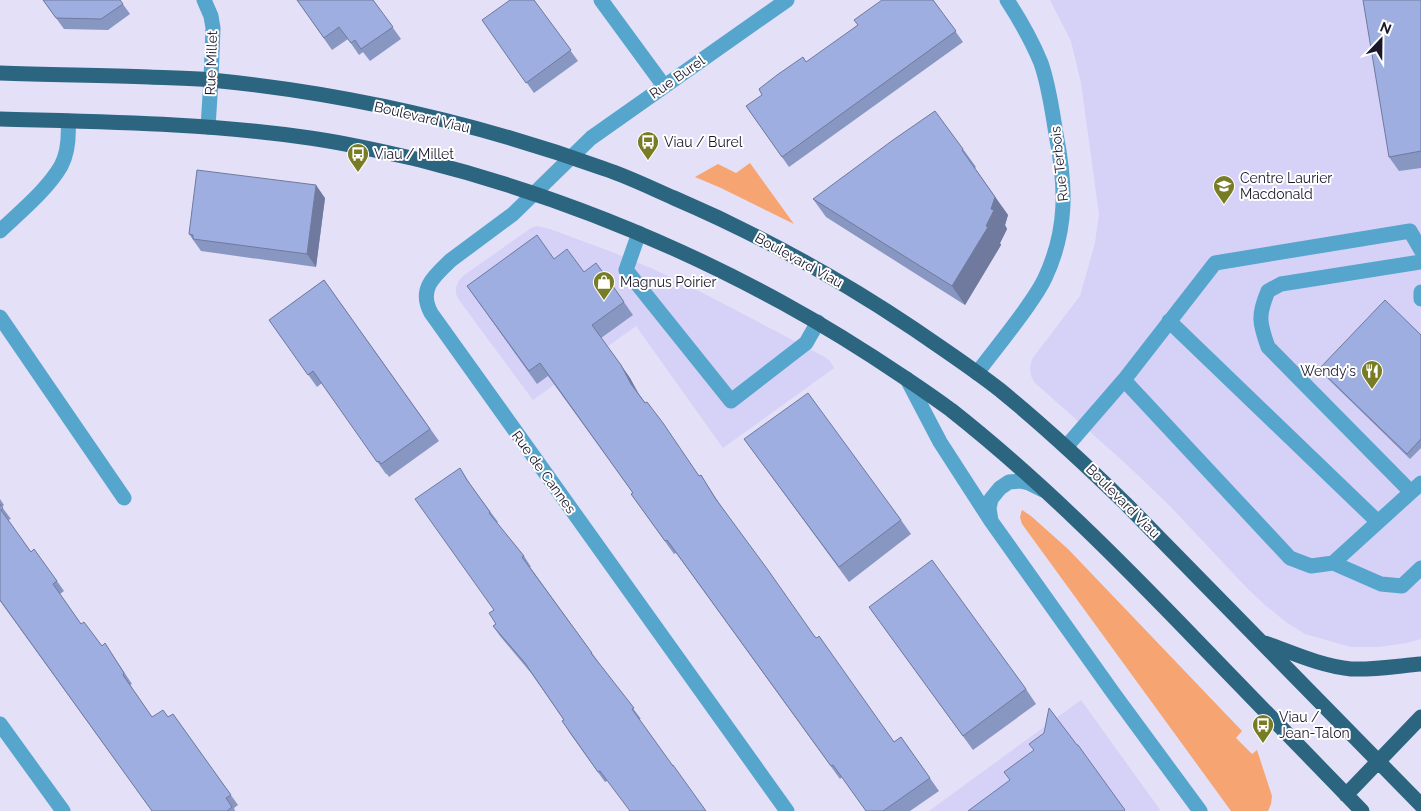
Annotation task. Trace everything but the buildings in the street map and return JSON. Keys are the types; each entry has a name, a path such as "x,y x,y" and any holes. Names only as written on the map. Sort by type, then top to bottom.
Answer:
{"main road":[{"name":"Boulevard Viau","path":"0,73 211,80 318,95 388,108 505,137 606,169 658,190 761,238 864,296 944,349 1006,396 1066,447 1132,510 1421,805"},
{"path":"0,119 148,123 208,127 314,138 374,150 444,166 534,193 639,233 743,281 818,322 873,356 946,406 1011,460 1045,490 1170,612 1362,811"},
{"path":"1261,642 1320,662 1351,668 1421,664"},
{"path":"1346,795 1421,717"}],"street":[{"name":"Rue Millet","path":"204,0 211,16 213,28 208,127"},
{"path":"601,0 664,86"},
{"name":"Rue Burel","path":"571,157 591,138 787,0"},
{"name":"Rue Terbois","path":"977,373 1020,316 1044,280 1055,254 1062,226 1064,199 1061,165 1046,81 1035,50 1007,0"},
{"path":"0,231 37,195 62,165 67,146 68,121"},
{"name":"Rue de Cannes","path":"571,157 513,214 451,260 435,276 426,290 426,302 428,308 787,811"},
{"path":"1066,447 1124,380 1215,263 1416,229 1421,250"},
{"path":"639,233 626,270 731,401 806,343 818,322"},
{"path":"1333,563 1416,488 1268,347 1260,325 1262,306 1268,291 1281,284 1421,262"},
{"path":"1421,292 1421,299"},
{"path":"0,317 124,498"},
{"path":"1169,321 1378,522"},
{"path":"907,379 940,442 990,521 1200,811"},
{"path":"1124,380 1290,558 1311,566 1333,563 1381,584 1402,586 1421,568"},
{"path":"990,521 989,508 991,499 1000,488 1009,482 1020,481 1045,490"},
{"path":"0,724 63,811"}],"shaded area":[{"path":"1050,0 1421,0 1421,639 1379,647 1351,647 1305,634 1286,622 1246,587 1169,505 1125,463 1035,383 1031,376 1030,368 1032,359 1080,296 1095,243 1099,214 1081,83 1071,41"},
{"path":"750,163 794,224 695,177 718,164 736,173"},
{"path":"537,226 550,229 653,269 825,357 834,368 723,448 636,326 533,400 459,300 456,288 463,276 531,228"},
{"path":"1022,510 1068,549 1242,731 1236,738 1252,754 1257,750 1272,796 1268,811 1231,811 1022,524 1020,517"},
{"path":"1081,700 1161,811 929,811"}],"place":[{"name":"Viau / Burel","path":"648,161"},
{"name":"Viau / Millet","path":"358,173"},
{"name":"Centre Laurier Macdonald","path":"1224,205"},
{"name":"Magnus Poirier","path":"604,301"},
{"name":"Wendy's","path":"1372,390"},
{"name":"Viau / Jean-Talon","path":"1263,744"}]}
